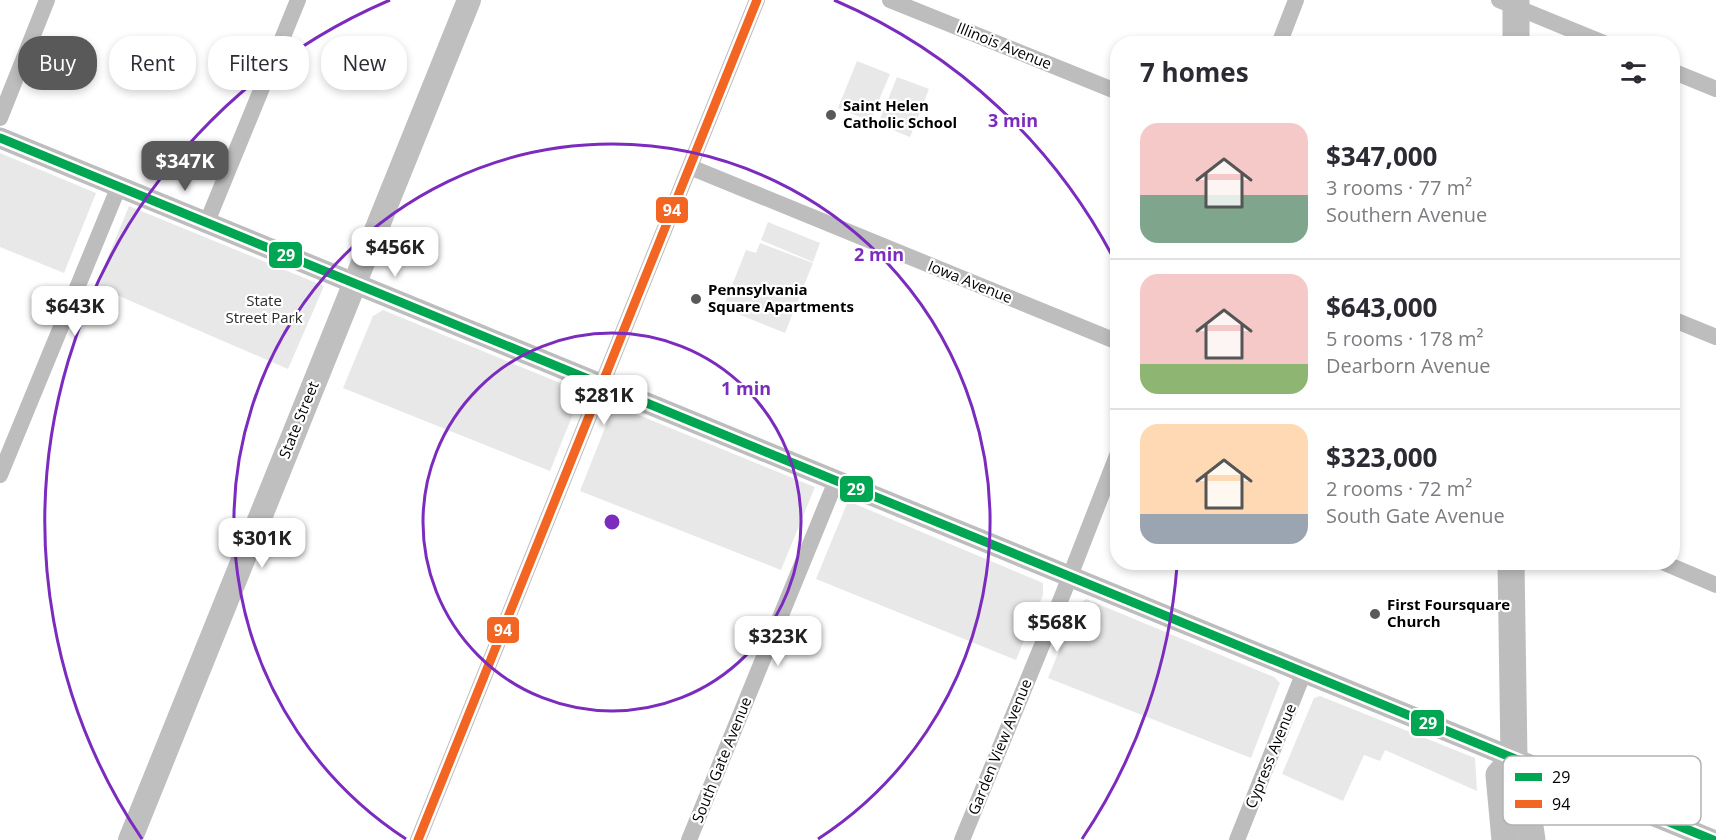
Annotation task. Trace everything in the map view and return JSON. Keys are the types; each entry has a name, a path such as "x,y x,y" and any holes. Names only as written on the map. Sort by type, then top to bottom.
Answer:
{"main road":[{"name":"State Street","path":"130,840 469,0"},
{"path":"1510,2 1515,36"},
{"path":"1511,570 1514,756"},
{"path":"1503,771 1500,775 1503,814"},
{"path":"1504,825 1505,840"},
{"path":"1530,825 1532,840"}],"street":[{"path":"0,118 47,0"},
{"path":"207,222 298,0"},
{"path":"418,840 758,0"},
{"name":"Illinois Avenue","path":"890,0 1110,89"},
{"path":"1282,36 1296,0"},
{"path":"1510,2 1588,36"},
{"path":"1680,74 1716,89"},
{"path":"0,138 1509,756"},
{"name":"Iowa Avenue","path":"690,167 1110,339"},
{"path":"0,475 119,186"},
{"path":"1680,323 1716,338"},
{"name":"Garden View Avenue","path":"962,840 1110,474"},
{"name":"South Gate Avenue","path":"689,840 836,481"},
{"path":"1680,570 1716,585"},
{"name":"Cypress Avenue","path":"1238,840 1304,672"},
{"path":"1677,825 1713,840"}],"green space":[{"path":"857,61 890,74 870,121 838,108"},
{"path":"897,77 929,89 910,137 878,124"},
{"path":"0,153 96,193 64,273 0,247"},
{"name":"State Street Park","path":"129,206 324,286 288,369 96,286"},
{"path":"768,222 820,243 813,262 761,240"},
{"path":"760,243 813,263 785,333 723,308 746,250 756,253"},
{"path":"383,310 582,392 550,471 343,388 373,316"},
{"path":"614,405 815,487 781,570 580,491"},
{"path":"848,501 1043,583 1043,595 1016,660 816,579"},
{"path":"1086,599 1274,677 1280,683 1251,758 1048,678 1078,605"},
{"path":"1320,696 1475,758 1477,791 1385,750 1380,761 1364,755 1343,801 1282,774 1314,698"}],"transit line":[{"name":"94","path":"418,840 757,0"},
{"name":"29","path":"0,138 1508,756"},
{"name":"29","path":"1676,825 1713,840"}],"place":[{"name":"Saint Helen Catholic School","path":"831,115"},
{"name":"Pennsylvania Square Apartments","path":"696,299"},
{"name":"First Foursquare Church","path":"1375,614"}]}
